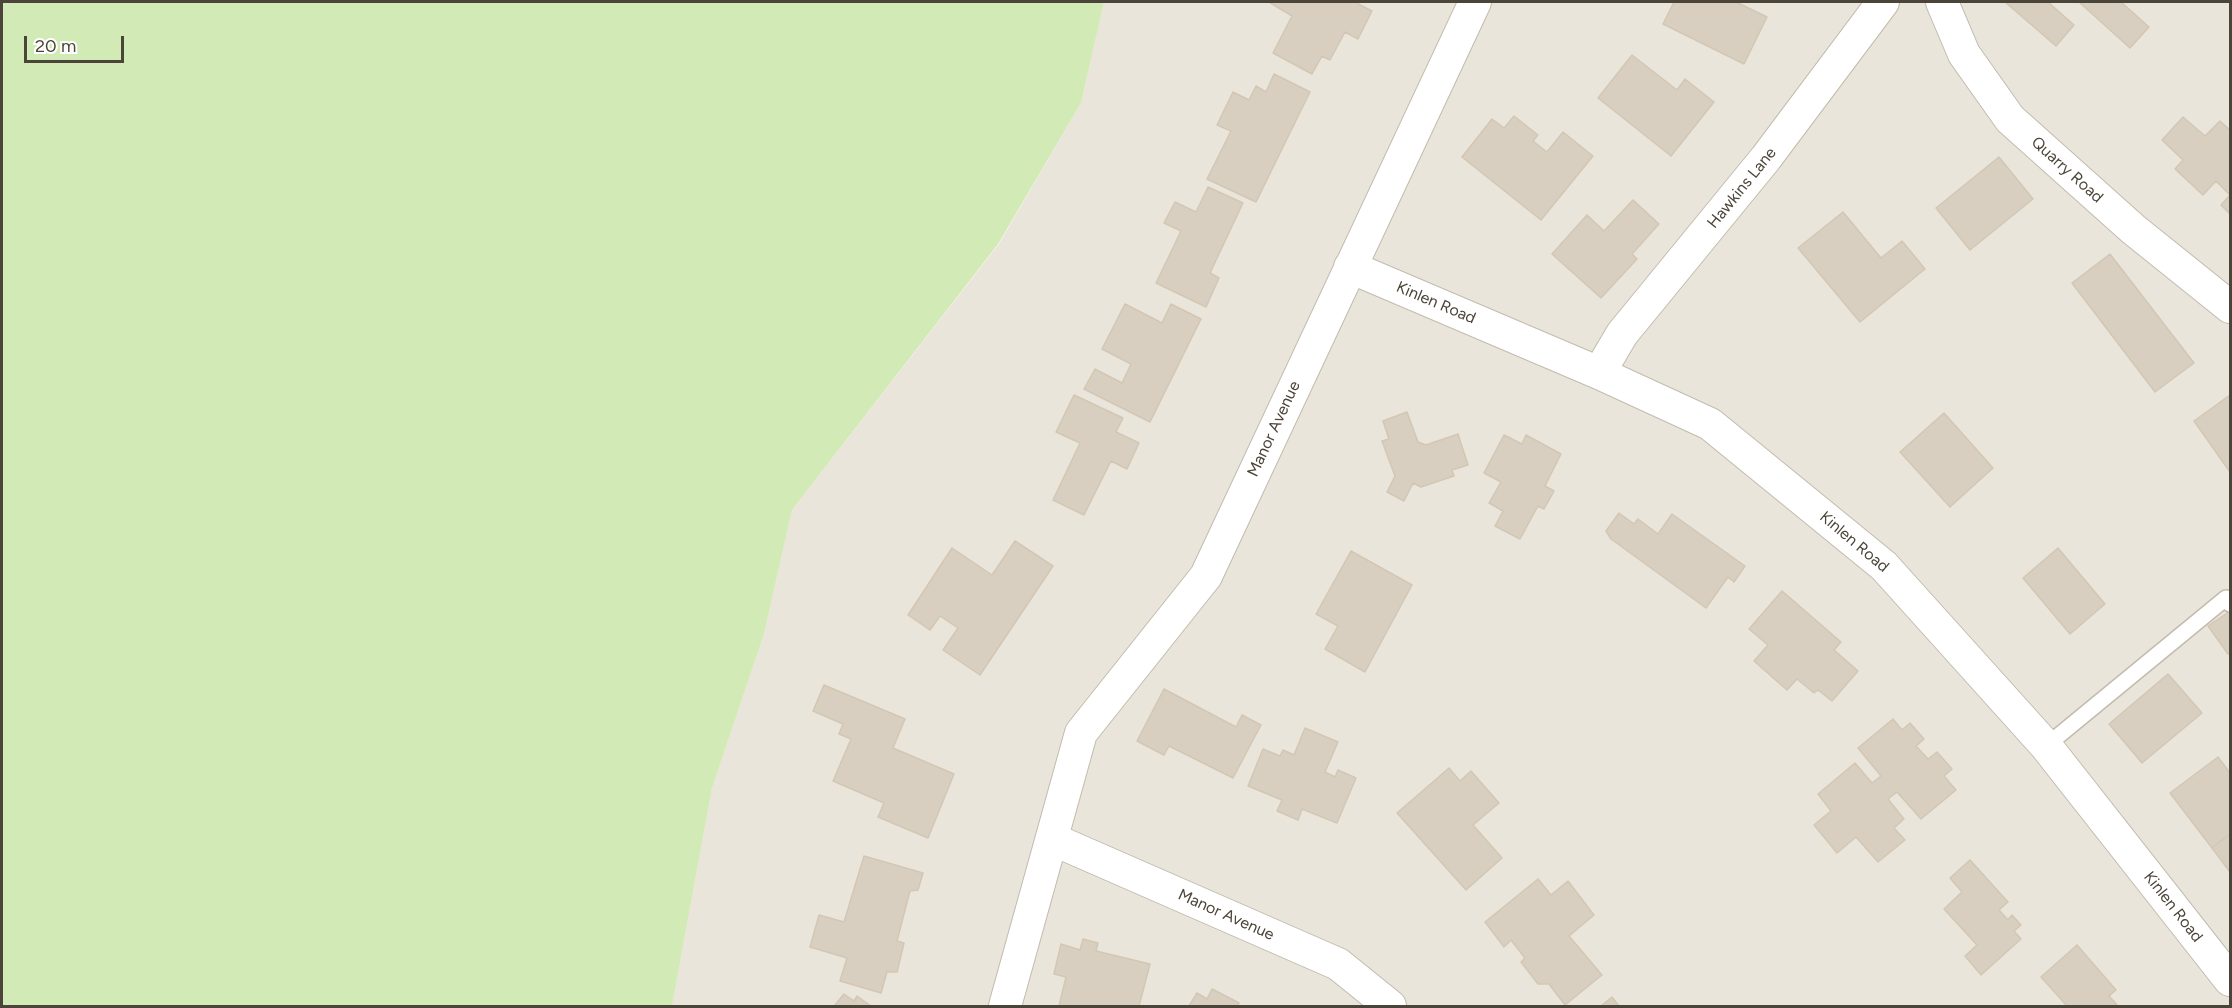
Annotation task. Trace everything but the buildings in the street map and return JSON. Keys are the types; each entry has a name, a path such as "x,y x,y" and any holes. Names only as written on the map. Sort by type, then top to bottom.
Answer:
{"street":[{"name":"Manor Avenue","path":"1005,1006 1081,733 1206,576 1474,2"},
{"name":"Hawkins Lane","path":"1599,373 1622,334 1766,158 1883,2"},
{"name":"Quarry Road","path":"1942,2 1964,54 2010,119 2133,229 2230,307"},
{"name":"Kinlen Road","path":"1350,267 1599,373 1710,424 1884,566 2046,746 2230,980"},
{"name":"Manor Avenue","path":"1053,839 1338,964 1390,1006"}],"lane":[{"path":"2046,746 2226,598 2230,604"}],"shaded area":[{"path":"1104,2 2230,2 2230,1006 672,1006 712,788 764,634 792,510 999,244 1081,103"}],"green space":[{"path":"2,2 1104,2 1081,103 998,244 792,510 764,634 712,788 672,1006 2,1006"}]}
